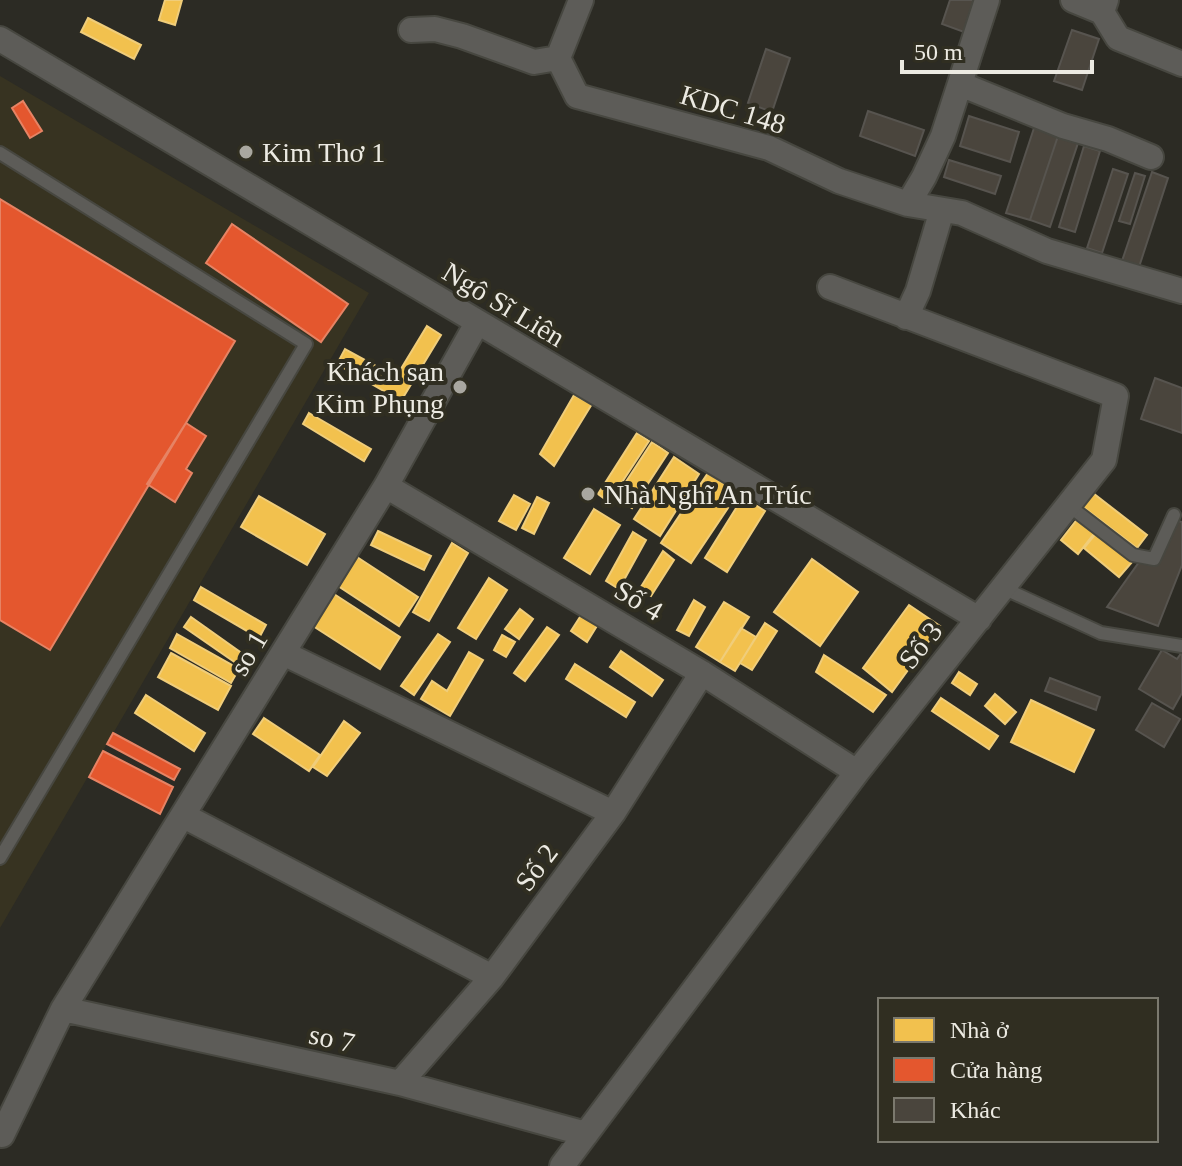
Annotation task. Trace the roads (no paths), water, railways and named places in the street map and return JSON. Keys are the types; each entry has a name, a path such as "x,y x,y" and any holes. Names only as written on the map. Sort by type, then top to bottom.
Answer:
{"street":[{"path":"411,30 448,32 534,62 558,58 581,0"},
{"path":"908,204 943,136 987,0"},
{"path":"1073,0 1104,6 1118,38 1182,64"},
{"name":"Ngô Sĩ Liên","path":"0,39 979,619"},
{"name":"KDC 148","path":"558,58 577,96 769,148 839,181 908,204 962,213 1047,251 1182,291"},
{"path":"960,84 1063,126 1108,139 1151,157"},
{"path":"906,317 918,291 942,210"},
{"name":"Số 3","path":"562,1166 857,772 1104,460 1116,396 830,287"},
{"name":"so 1","path":"2,1135 63,1009 386,486 477,323"},
{"name":"Số 4","path":"386,486 702,673 857,772"},
{"path":"283,653 613,813"},
{"name":"Số 2","path":"400,1083 492,977 613,813 702,673"},
{"path":"184,816 492,977"},
{"name":"so 7","path":"63,1009 400,1083 586,1134"}],"lane":[{"path":"0,153 306,344 0,858"},
{"path":"1068,505 1133,555 1154,559 1174,515"},
{"path":"1003,588 1101,633 1182,646"}],"place":[{"name":"Kim Thơ 1","path":"246,152"},
{"name":"Khách sạn Kim Phụng","path":"460,387"},
{"name":"Nhà Nghĩ An Trúc","path":"588,494"}]}
